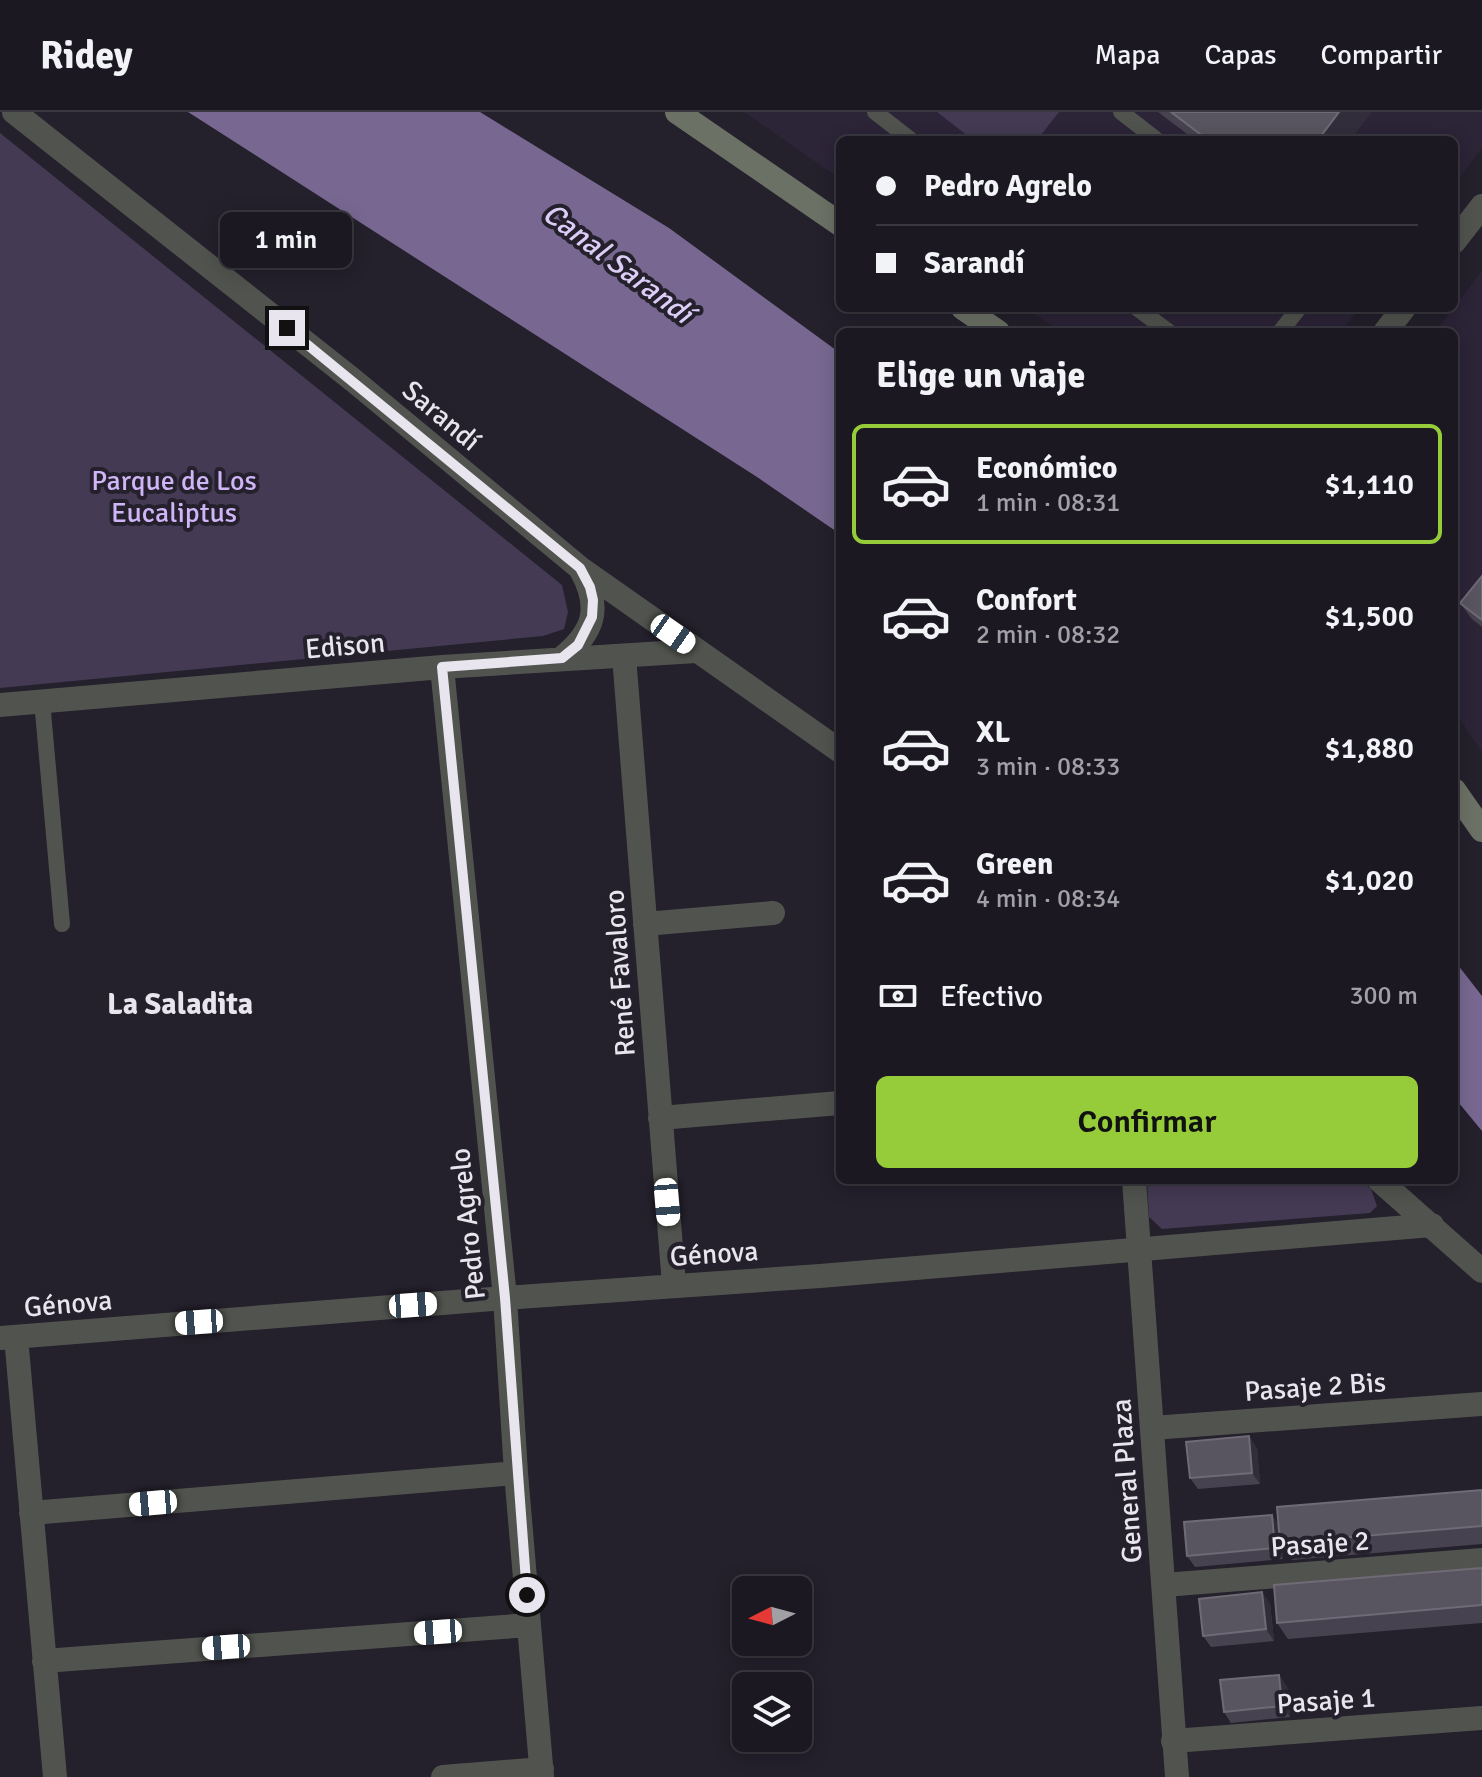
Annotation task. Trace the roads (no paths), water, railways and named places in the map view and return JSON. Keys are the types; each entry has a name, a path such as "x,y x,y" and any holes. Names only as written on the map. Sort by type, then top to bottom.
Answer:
{"main road":[{"path":"677,112 836,221"},
{"path":"969,312 992,328"},
{"path":"1458,796 1482,830"}],"street":[{"name":"Sarandí","path":"14,112 353,380 580,568 836,748"},
{"path":"1458,237 1482,206"},
{"path":"1388,328 1401,312"},
{"path":"562,658 578,645 592,617 590,587 580,568"},
{"name":"Edison","path":"0,705 442,667 696,651"},
{"name":"René Favaloro","path":"624,656 674,1285"},
{"name":"Pedro Agrelo","path":"442,667 505,1298 516,1473 542,1773"},
{"path":"645,924 773,913"},
{"path":"660,1118 836,1103"},
{"name":"General Plaza","path":"1134,1184 1177,1777"},
{"path":"1384,1184 1482,1271"},
{"name":"Génova","path":"8,1338 820,1276 1432,1225"},
{"path":"8,1338 31,1513 55,1777"},
{"name":"Pasaje 2 Bis","path":"1152,1428 1482,1404"},
{"path":"31,1513 516,1473"},
{"name":"Pasaje 2","path":"1164,1585 1482,1560"},
{"path":"44,1661 529,1625"},
{"name":"Pasaje 1","path":"1173,1741 1482,1718"},
{"path":"443,1777 542,1773"}],"lane":[{"path":"875,112 906,136"},
{"path":"1121,112 1152,136"},
{"path":"1142,312 1164,328"},
{"path":"1283,328 1296,312"},
{"path":"42,701 62,924"}],"water":[{"name":"Canal Sarandí","path":"188,112 480,112 669,228 836,350 836,531 757,477"},
{"path":"1458,965 1482,996 1482,1131 1458,1102"}],"district":[{"name":"La Saladita","path":"180,1004"}],"park label":[{"name":"Parque de Los Eucaliptus","path":"174,496"}]}
